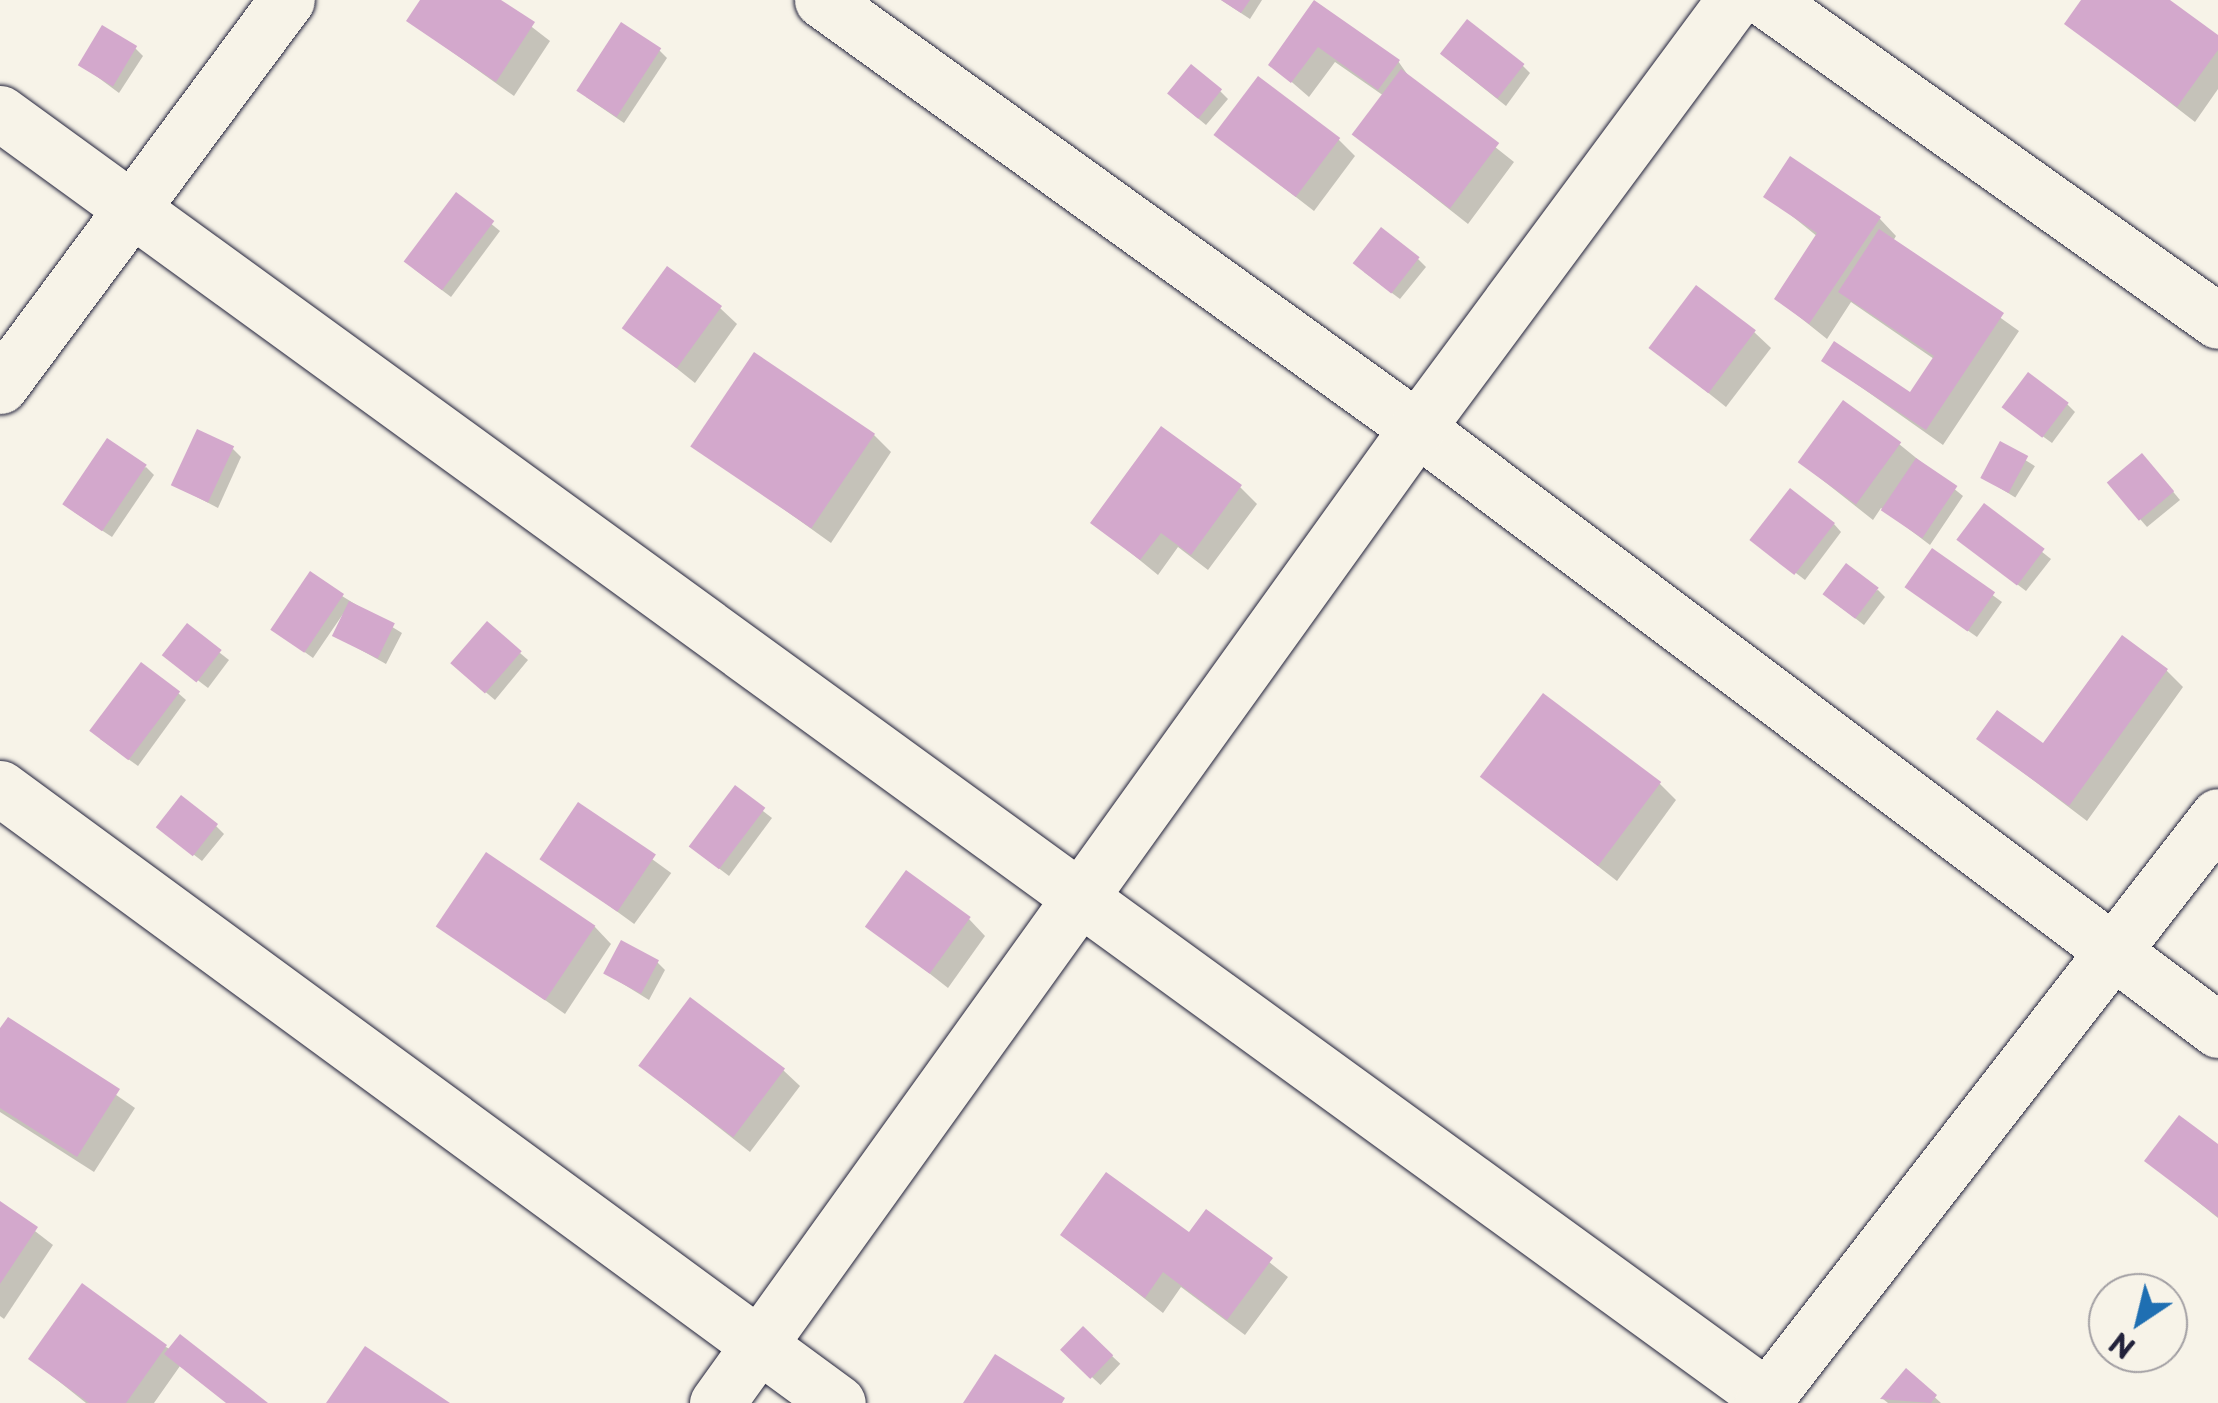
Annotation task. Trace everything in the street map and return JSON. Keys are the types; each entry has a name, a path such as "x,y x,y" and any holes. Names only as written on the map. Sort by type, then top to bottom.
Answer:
{"street":[{"path":"0,386 128,206 288,0"},
{"path":"822,0 1417,428 2218,1030"},
{"path":"716,1403 1417,428 1734,0"},
{"path":"1766,0 2218,322"},
{"path":"0,112 1765,1400 2218,816"},
{"path":"0,788 838,1403"}],"building":[{"path":"420,0 501,0 535,22 496,82 406,21"},
{"path":"1221,0 1250,0 1241,13"},
{"path":"1314,0 1400,60 1378,90 1318,47 1291,83 1268,65"},
{"path":"2081,0 2170,0 2218,35 2218,50 2177,107 2064,24"},
{"path":"1467,19 1525,64 1497,99 1440,54"},
{"path":"621,22 661,48 617,117 576,91"},
{"path":"102,25 137,46 113,86 78,65"},
{"path":"1191,64 1222,89 1198,119 1167,94"},
{"path":"1401,69 1499,143 1450,209 1352,134"},
{"path":"1258,76 1340,138 1296,197 1213,135"},
{"path":"1790,156 1881,217 1809,324 1774,299 1817,233 1763,197"},
{"path":"456,192 494,221 442,290 404,261"},
{"path":"1381,227 1420,257 1391,293 1353,263"},
{"path":"1879,229 2004,313 1926,430 1821,361 1834,341 1910,392 1934,356 1838,292"},
{"path":"667,266 722,306 677,368 622,328"},
{"path":"1696,285 1756,330 1708,393 1648,348"},
{"path":"754,352 875,434 811,528 690,447"},
{"path":"2028,372 2069,403 2042,438 2002,407"},
{"path":"1843,400 1901,442 1856,505 1798,462"},
{"path":"1161,426 1242,485 1191,555 1161,533 1140,560 1090,523"},
{"path":"197,429 234,446 208,503 171,485"},
{"path":"107,438 147,465 102,531 62,504"},
{"path":"2000,441 2028,456 2009,493 1980,478"},
{"path":"2142,453 2174,491 2139,521 2107,483"},
{"path":"1916,458 1957,486 1922,538 1881,510"},
{"path":"1790,488 1835,523 1794,575 1749,540"},
{"path":"1984,503 2045,549 2017,585 1956,540"},
{"path":"1932,548 1995,592 1968,631 1904,587"},
{"path":"1846,563 1879,588 1855,619 1823,594"},
{"path":"310,571 344,594 304,653 270,630"},
{"path":"349,601 395,623 378,658 332,636"},
{"path":"487,621 522,651 485,693 450,663"},
{"path":"187,623 222,650 196,682 162,655"},
{"path":"2122,635 2168,669 2069,806 1976,739 1997,710 2043,743"},
{"path":"141,662 180,691 128,760 89,731"},
{"path":"1543,693 1661,782 1598,866 1480,777"},
{"path":"735,785 765,808 719,869 689,846"},
{"path":"181,795 218,824 193,856 156,827"},
{"path":"578,802 656,855 617,912 539,859"},
{"path":"486,852 595,926 545,1000 436,927"},
{"path":"906,870 971,917 930,974 865,927"},
{"path":"621,940 659,960 641,994 603,974"},
{"path":"690,997 785,1069 733,1137 638,1066"},
{"path":"8,1017 120,1089 77,1157 0,1108 0,1028"},
{"path":"2179,1115 2218,1144 2218,1217 2144,1161"},
{"path":"1106,1172 1189,1232 1206,1209 1273,1258 1227,1320 1163,1272 1145,1298 1060,1235"},
{"path":"0,1201 38,1227 0,1284"},
{"path":"82,1283 167,1345 126,1403 89,1403 28,1359"},
{"path":"1083,1326 1113,1355 1090,1379 1060,1350"},
{"path":"180,1334 268,1403 226,1403 164,1354"},
{"path":"365,1346 450,1403 326,1403"},
{"path":"995,1354 1065,1398 1062,1403 963,1403"},
{"path":"1906,1368 1937,1395 1931,1403 1880,1399"}]}
